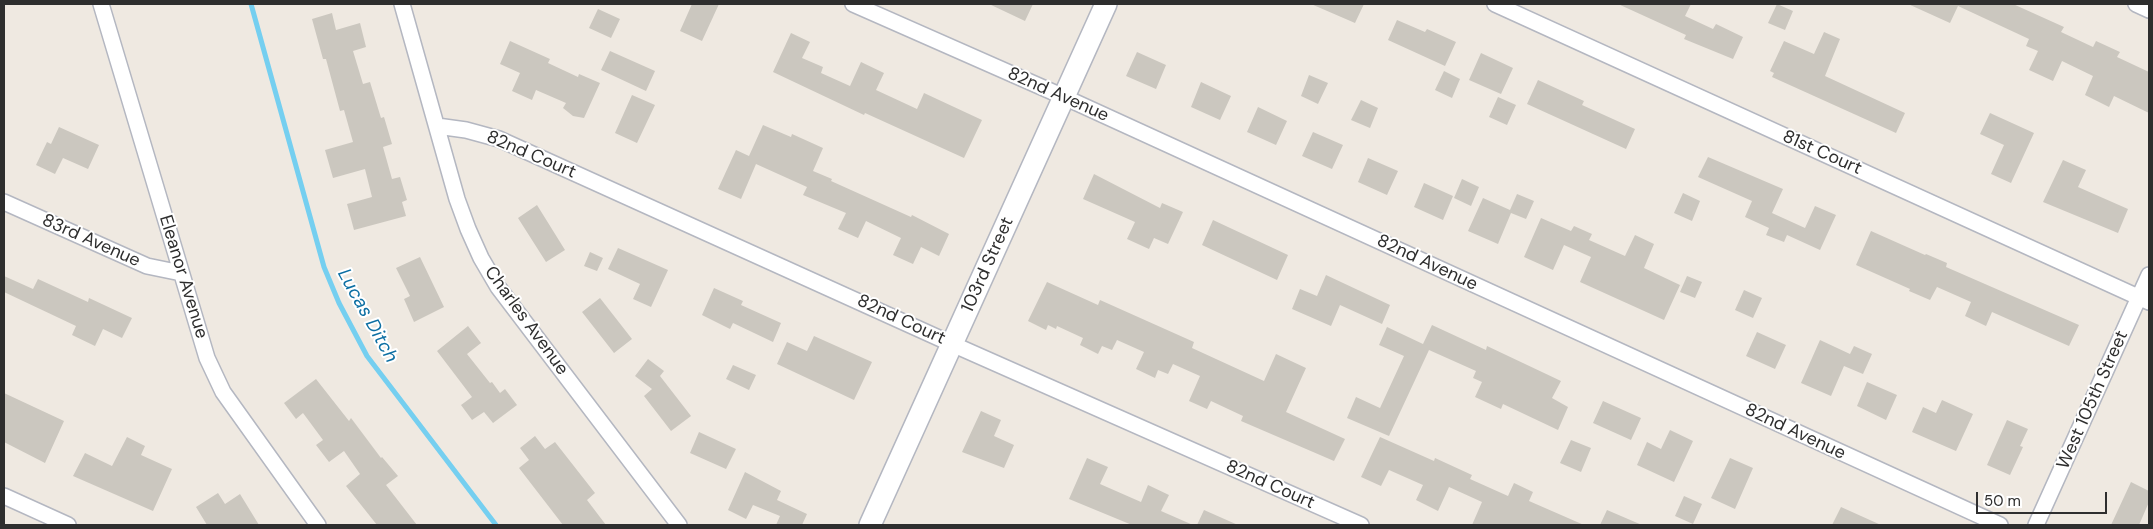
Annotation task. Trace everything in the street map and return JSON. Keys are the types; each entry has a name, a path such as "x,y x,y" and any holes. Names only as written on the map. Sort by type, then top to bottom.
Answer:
{"street":[{"name":"Eleanor Avenue","path":"101,4 207,358 224,392 318,525"},
{"name":"Charles Avenue","path":"402,4 468,229 498,287 679,525"},
{"name":"82nd Avenue","path":"853,4 1064,97 2000,525"},
{"name":"103rd Street","path":"870,525 1106,4"},
{"name":"81st Court","path":"1495,4 2144,299"},
{"path":"2136,4 2149,10"},
{"name":"82nd Court","path":"437,126 466,130 498,139 952,344 1361,525"},
{"name":"83rd Avenue","path":"4,202 147,266 181,273"},
{"name":"West 105th Street","path":"2036,525 2144,299 2149,274"},
{"path":"4,496 68,525"}],"building":[{"path":"692,4 719,4 702,41 680,31"},
{"path":"989,4 1033,4 1025,21"},
{"path":"1311,4 1364,4 1355,23"},
{"path":"1618,4 1691,4 1685,16 1713,29 1716,24 1743,37 1733,59 1684,39 1686,35"},
{"path":"1777,4 1793,11 1785,30 1768,23"},
{"path":"1908,4 2013,4 2064,27 2061,32 2093,47 2096,41 2120,52 2117,57 2149,72 2149,113 2114,96 2109,107 2085,95 2093,76 2062,61 2053,81 2029,70 2038,51 2026,46 2029,39 1958,6 1950,23"},
{"path":"598,9 620,19 611,38 589,28"},
{"path":"332,13 336,30 360,23 366,47 353,51 363,84 370,82 381,118 384,117 392,144 383,147 392,179 400,177 407,200 402,202 406,216 354,230 347,204 372,197 365,169 333,178 325,150 353,142 344,110 340,111 326,59 323,59 312,19"},
{"path":"1397,20 1425,32 1427,29 1456,42 1445,66 1388,40"},
{"path":"1824,32 1840,39 1825,76 1905,113 1896,133 1772,77 1774,73 1770,71 1784,41 1814,54"},
{"path":"791,33 810,42 802,58 823,67 821,73 850,86 861,62 884,73 876,90 917,109 924,93 982,120 964,158 865,113 864,115 773,72"},
{"path":"510,41 550,59 548,63 578,77 579,74 600,83 584,118 573,116 563,108 566,103 536,90 532,100 512,91 520,73 500,64"},
{"path":"610,51 655,71 646,91 601,70"},
{"path":"1137,52 1166,65 1156,89 1126,76"},
{"path":"1481,53 1513,68 1501,94 1469,80"},
{"path":"1444,71 1460,79 1452,98 1435,90"},
{"path":"1309,75 1328,83 1318,104 1301,96"},
{"path":"1538,80 1584,101 1582,105 1635,129 1626,149 1527,104"},
{"path":"1201,82 1231,96 1220,120 1191,107"},
{"path":"632,95 655,105 637,143 615,133"},
{"path":"1498,97 1516,105 1507,125 1489,117"},
{"path":"1361,100 1378,108 1370,128 1351,120"},
{"path":"1258,107 1287,121 1276,145 1247,132"},
{"path":"1990,113 2034,133 2011,183 1991,174 2004,145 1980,134"},
{"path":"763,125 791,137 792,134 823,148 813,171 911,217 912,215 949,234 939,256 921,247 913,264 893,255 901,238 866,221 858,238 838,229 846,213 803,195 807,187 756,164 741,199 718,189 736,150 749,156"},
{"path":"59,127 99,145 88,169 63,158 55,174 36,165 47,142 51,144"},
{"path":"1313,132 1343,145 1332,169 1302,156"},
{"path":"1708,157 1783,189 1772,213 1805,228 1815,206 1836,215 1820,250 1787,235 1784,242 1766,235 1769,228 1745,217 1752,201 1698,177"},
{"path":"1368,158 1398,171 1387,195 1358,182"},
{"path":"2063,160 2086,170 2078,187 2128,209 2118,233 2043,202"},
{"path":"1094,174 1160,208 1162,203 1183,212 1168,244 1154,238 1149,249 1127,239 1135,222 1083,199"},
{"path":"1462,179 1479,187 1471,206 1454,198"},
{"path":"1424,183 1453,196 1443,220 1414,207"},
{"path":"1683,193 1700,201 1692,221 1674,213"},
{"path":"1517,194 1534,201 1526,219 1511,213 1498,244 1468,231 1483,198 1510,210"},
{"path":"537,205 565,250 546,262 518,218"},
{"path":"1541,218 1571,231 1574,226 1592,234 1589,240 1625,256 1635,235 1654,244 1644,268 1680,285 1664,320 1580,282 1591,257 1564,245 1553,270 1524,257"},
{"path":"1213,220 1288,255 1277,280 1202,245"},
{"path":"1871,231 1947,263 1946,267 2079,325 2069,346 1992,312 1986,326 1965,316 1971,302 1937,287 1930,300 1856,265"},
{"path":"618,248 668,270 651,307 633,299 640,284 608,269"},
{"path":"590,252 603,258 597,271 584,266"},
{"path":"420,257 444,307 414,322 404,299 410,296 396,268"},
{"path":"1326,275 1390,305 1382,324 1340,305 1331,326 1292,309 1300,289 1317,296"},
{"path":"4,276 33,289 38,279 88,302 89,298 132,318 122,338 103,329 95,346 72,335 76,326 4,292"},
{"path":"1687,276 1702,282 1695,298 1680,292"},
{"path":"1047,282 1098,305 1100,300 1194,342 1192,348 1264,381 1276,354 1306,368 1286,412 1345,439 1334,461 1241,421 1243,416 1211,401 1207,409 1189,401 1200,376 1173,364 1168,374 1158,370 1155,378 1136,369 1144,352 1117,340 1112,350 1102,346 1098,354 1080,345 1083,338 1057,326 1056,329 1048,325 1046,330 1028,321"},
{"path":"714,288 743,301 741,305 781,323 773,342 733,323 730,329 702,315"},
{"path":"1744,290 1762,298 1753,318 1735,310"},
{"path":"600,298 632,339 614,353 582,312"},
{"path":"1432,325 1486,350 1487,346 1561,381 1552,398 1568,407 1558,430 1503,404 1501,409 1475,397 1482,382 1473,378 1476,371 1429,350 1389,436 1347,418 1356,397 1380,408 1404,356 1379,345 1387,327 1423,344"},
{"path":"468,326 481,343 467,354 490,383 492,382 500,393 505,389 517,405 493,423 484,412 472,420 461,405 472,397 437,351"},
{"path":"1757,332 1786,345 1775,369 1746,356"},
{"path":"814,336 872,362 854,400 777,364 787,342 807,351"},
{"path":"1820,340 1850,354 1854,346 1872,354 1863,374 1844,366 1831,396 1801,383"},
{"path":"648,359 664,371 660,376 691,416 671,431 644,396 652,389 635,376"},
{"path":"733,365 756,375 749,390 726,379"},
{"path":"316,379 349,421 351,418 381,458 398,476 386,485 417,525 377,525 346,486 360,474 344,451 329,462 316,445 323,440 303,413 296,419 284,403"},
{"path":"1867,382 1897,395 1886,420 1857,406"},
{"path":"4,393 64,421 45,463 4,442"},
{"path":"1942,400 1973,414 1956,451 1912,432 1923,407 1936,413"},
{"path":"1603,401 1641,418 1631,440 1593,423"},
{"path":"981,411 1001,420 994,436 1014,445 1004,468 962,452"},
{"path":"2007,420 2028,429 2020,446 2023,447 2010,475 1987,465"},
{"path":"1670,430 1693,441 1674,482 1637,465 1647,442 1661,449"},
{"path":"699,432 736,449 726,469 690,453"},
{"path":"535,436 545,449 555,442 595,493 587,500 606,525 563,525 519,468 529,460 520,448"},
{"path":"127,437 145,446 141,455 172,469 153,511 73,476 85,453 112,466"},
{"path":"1380,437 1434,461 1435,458 1472,475 1470,479 1508,496 1514,483 1533,492 1529,501 1584,525 1472,525 1482,502 1449,487 1438,511 1416,500 1423,485 1389,470 1381,486 1361,477"},
{"path":"1571,440 1591,448 1581,472 1560,463"},
{"path":"1087,458 1108,467 1100,484 1141,502 1148,485 1169,495 1161,511 1193,525 1132,525 1069,499"},
{"path":"1730,458 1753,468 1735,509 1711,498"},
{"path":"745,472 781,491 777,500 807,514 802,525 776,525 780,516 753,505 746,519 728,510"},
{"path":"2131,482 2149,491 2149,502 2139,525 2111,525"},
{"path":"218,493 225,504 240,494 259,525 207,525 196,507"},
{"path":"1684,496 1702,504 1693,524 1675,516"},
{"path":"1841,507 1881,525 1832,525"},
{"path":"1204,510 1238,525 1197,525"},
{"path":"1607,510 1642,525 1600,525"}],"waterway":[{"name":"Lucas Ditch","path":"251,4 324,267 339,303 367,356 496,525"}]}
